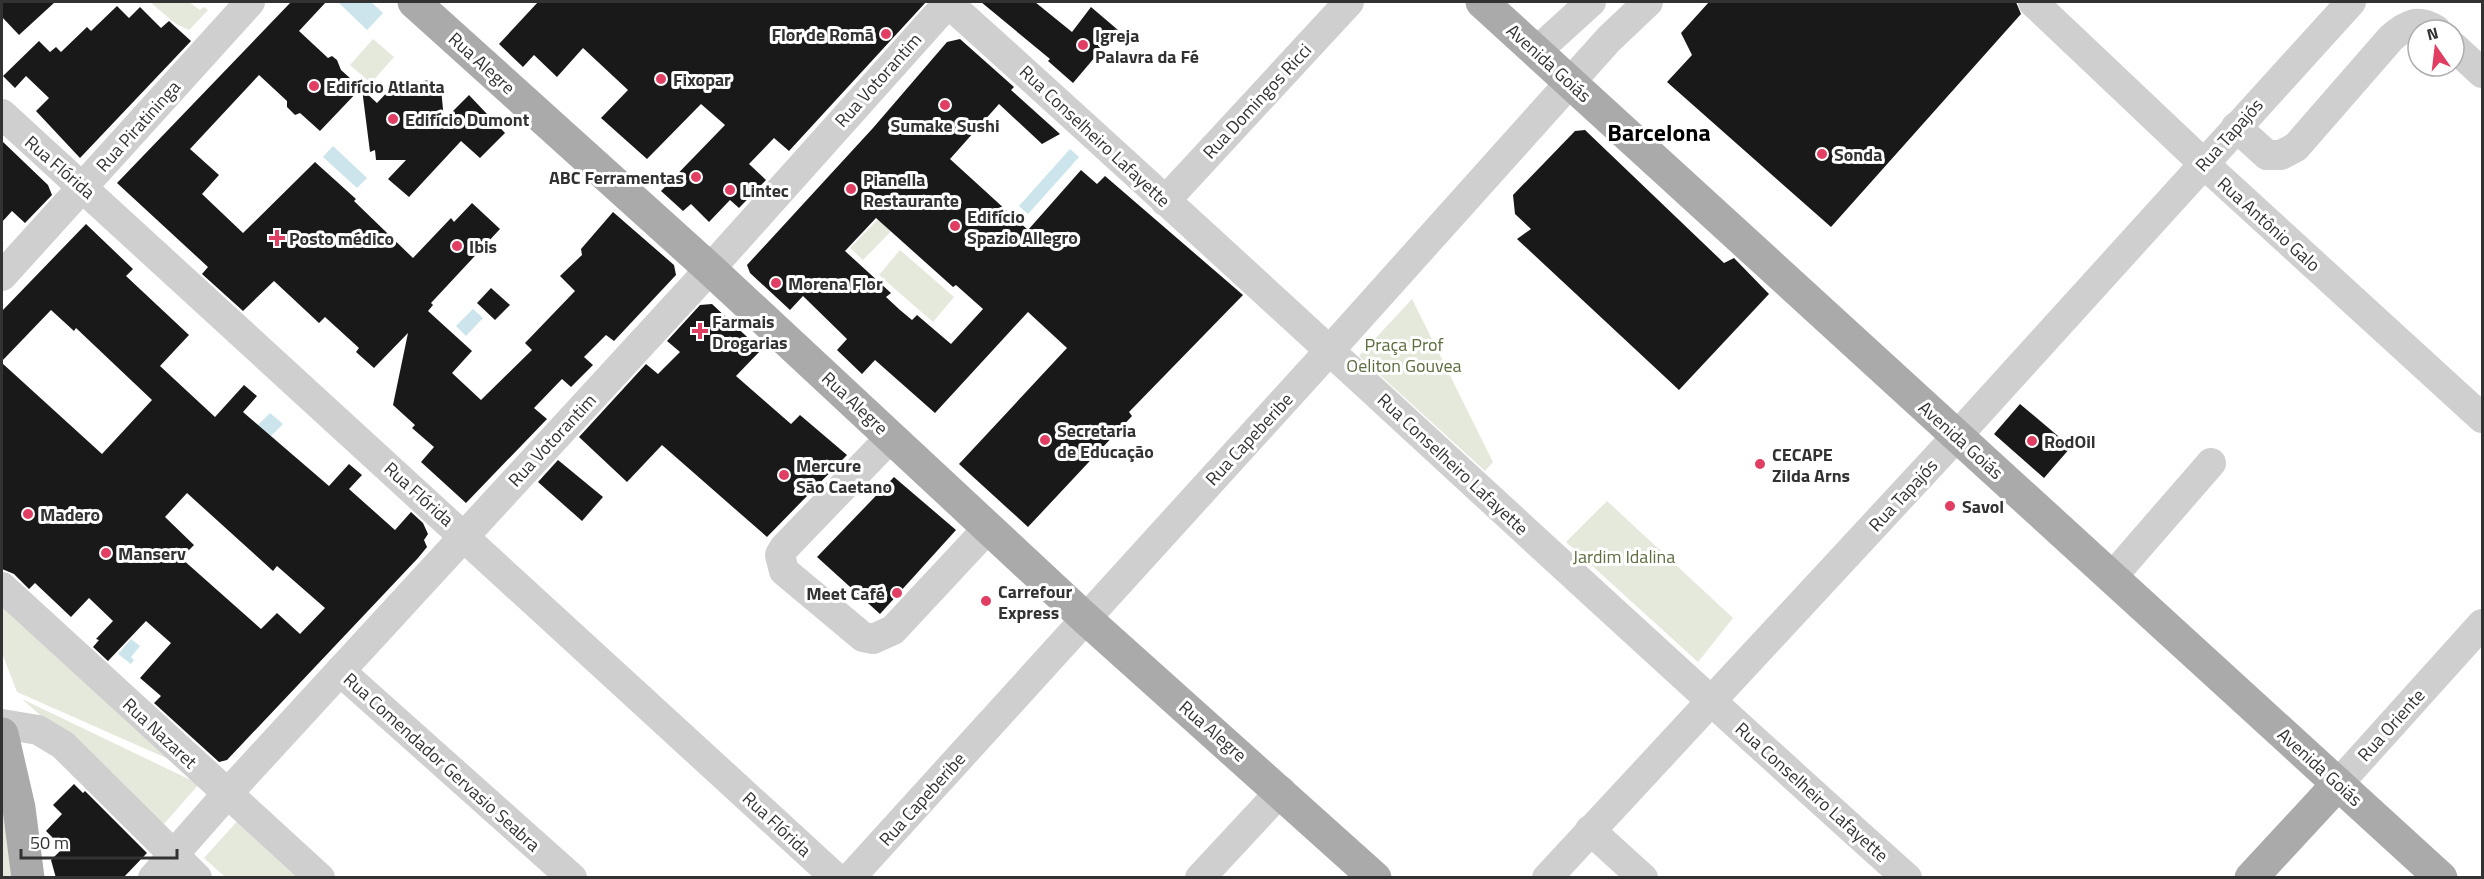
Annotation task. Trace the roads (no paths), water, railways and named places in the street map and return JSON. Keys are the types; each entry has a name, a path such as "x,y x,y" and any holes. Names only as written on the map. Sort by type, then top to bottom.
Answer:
{"main road":[{"name":"Rua Alegre","path":"414,2 710,269 989,526 1085,618 1281,791 1375,878"},
{"name":"Avenida Goiás","path":"1482,2 2440,878"},
{"path":"2,734 19,808 28,878"},
{"name":"Rua Oriente","path":"2251,878 2338,784"}],"street":[{"name":"Rua Piratininga","path":"2,276 250,2"},
{"name":"Rua Votorantim","path":"153,878 226,794 710,269 948,2"},
{"name":"Rua Conselheiro Lafayette","path":"948,2 1330,350 1711,702 1907,878"},
{"name":"Rua Domingos Ricci","path":"1165,201 1349,2"},
{"path":"1537,51 1591,2"},
{"name":"Rua Capeberibe","path":"850,878 1570,82 1648,2"},
{"name":"Rua Antônio Galo","path":"2033,2 2203,163 2482,418"},
{"name":"Rua Tapajós","path":"1547,878 1957,436 2351,2"},
{"path":"2236,127 2267,155 2281,154 2296,147 2391,38 2406,25"},
{"path":"2466,58 2482,73"},
{"name":"Rua Flórida","path":"2,114 836,878"},
{"path":"891,437 784,548 780,555 784,571 863,638 873,639 893,630 989,526"},
{"path":"2112,577 2211,463"},
{"name":"Rua Nazaret","path":"2,587 320,878"},
{"name":"Rua Oriente","path":"2338,784 2482,624"},
{"name":"Rua Comendador Gervasio Seabra","path":"340,671 572,878"},
{"path":"2,724 38,730 63,745 197,878"},
{"path":"1200,878 1281,791"},
{"path":"1590,830 1643,878"}],"water":[{"path":"338,2 371,2 383,13 367,30"},
{"path":"333,146 367,178 357,188 323,157"},
{"path":"1070,149 1079,157 1028,214 1019,206"},
{"path":"473,309 483,318 466,336 456,326"},
{"path":"270,413 283,424 271,436 258,425"},
{"path":"131,639 140,646 131,657 134,660 131,664 118,654"}],"place":[{"name":"Flor de Romã","path":"886,34"},
{"name":"Igreja Palavra da Fé","path":"1083,45"},
{"name":"Fixopar","path":"661,79"},
{"name":"Edifício Atlanta","path":"314,86"},
{"name":"Sumake Sushi","path":"945,105"},
{"name":"Edifício Dumont","path":"393,119"},
{"name":"Sonda","path":"1822,154"},
{"name":"ABC Ferramentas","path":"696,177"},
{"name":"Pianella Restaurante","path":"851,189"},
{"name":"Lintec","path":"730,190"},
{"name":"Edifício Spazio Allegro","path":"955,226"},
{"name":"Posto médico","path":"277,238"},
{"name":"Ibis","path":"457,246"},
{"name":"Morena Flor","path":"776,283"},
{"name":"Farmais Drogarias","path":"700,331"},
{"name":"Secretaria de Educação","path":"1045,440"},
{"name":"RodOil","path":"2032,441"},
{"name":"CECAPE Zilda Arns","path":"1760,464"},
{"name":"Mercure São Caetano","path":"784,475"},
{"name":"Savol","path":"1950,506"},
{"name":"Madero","path":"28,514"},
{"name":"Manserv","path":"106,553"},
{"name":"Meet Café","path":"897,593"},
{"name":"Carrefour Express","path":"986,601"}],"district":[{"name":"Barcelona","path":"1659,132"}],"park label":[{"name":"Praça Prof Oeliton Gouvea","path":"1404,354"},
{"name":"Jardim Idalina","path":"1624,556"}]}
